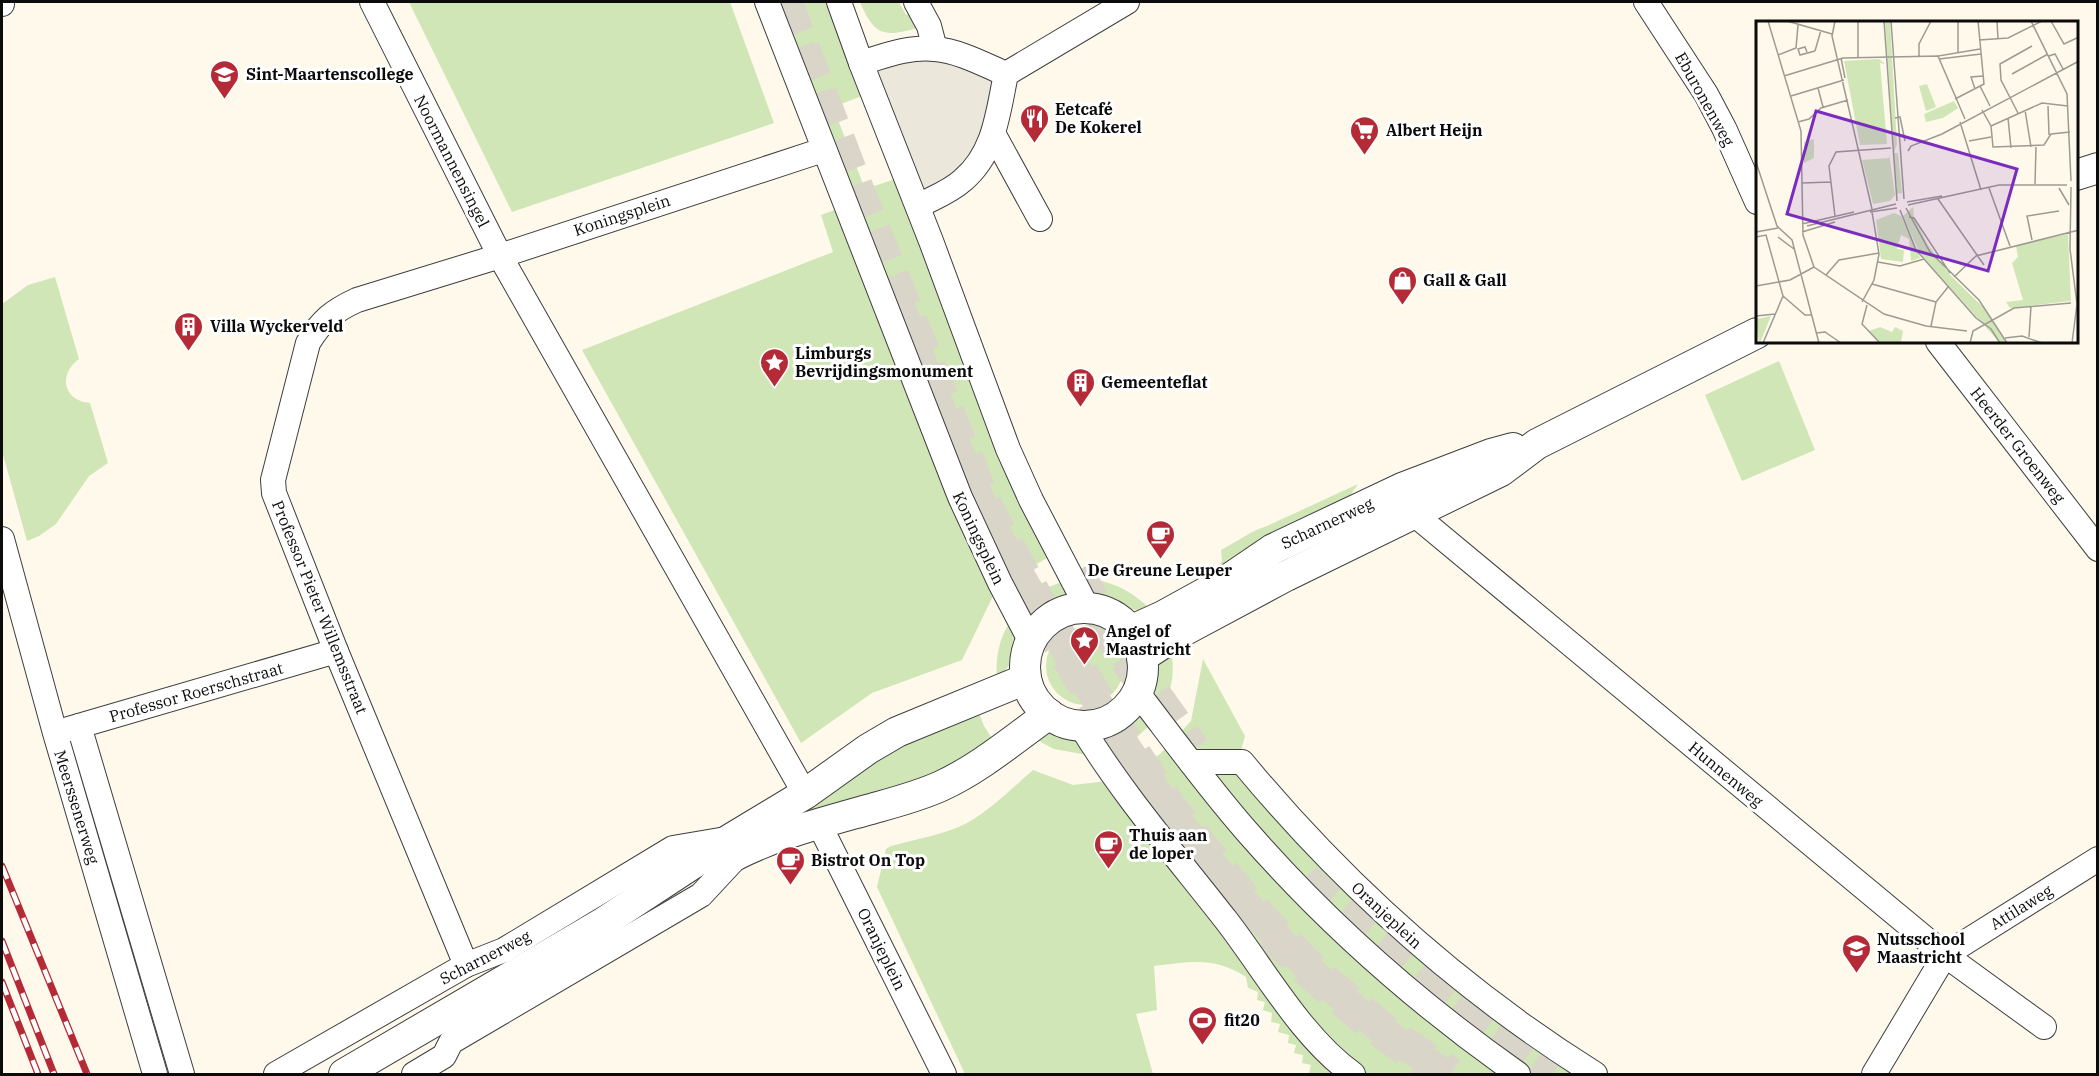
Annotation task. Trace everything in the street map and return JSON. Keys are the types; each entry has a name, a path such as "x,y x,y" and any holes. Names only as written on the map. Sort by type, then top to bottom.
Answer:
{"street":[{"name":"Noormannensingel","path":"372,2 500,256"},
{"path":"767,2 823,150"},
{"path":"839,2 1008,449 1031,501 1088,609"},
{"path":"916,2 929,26 935,49"},
{"path":"918,206 947,192 964,180 981,160 993,135 1006,74 1127,2"},
{"name":"Eburonenweg","path":"1646,2 1706,94 1756,200"},
{"path":"861,63 896,52 935,49 969,58 1006,74"},
{"path":"993,135 1040,219"},
{"name":"Koningsplein","path":"500,256 823,150 960,497 1000,583 1031,642"},
{"path":"2078,174 2097,168"},
{"name":"Professor Pieter Willemsstraat","path":"466,965 336,651 274,493 273,480 308,343 318,326 338,309 357,300 500,256"},
{"path":"500,256 805,794"},
{"name":"Scharnerweg","path":"1136,644 1173,636 1286,576 1501,471 1537,444 1756,334"},
{"name":"Heerder Groenweg","path":"1940,344 2097,549"},
{"name":"Scharnerweg","path":"1136,644 1163,616 1223,583 1273,549 1378,499 1491,454 1537,444"},
{"name":"Hunnenweg","path":"1414,514 1945,955 2044,1027"},
{"name":"Meerssenerweg","path":"2,538 55,733 155,1074"},
{"path":"1088,609 1107,613 1123,623 1136,644 1142,675 1137,692 1119,715 1101,723 1081,726 1064,723 1048,714 1032,695 1026,679 1026,656 1040,628 1054,616 1070,610 1088,609"},
{"name":"Professor Roerschstraat","path":"55,733 336,651"},
{"name":"Scharnerweg","path":"344,1074 737,845 868,749 897,732 1026,679"},
{"path":"1137,692 1249,834 1289,878 1342,930 1439,1016 1518,1074"},
{"name":"Scharnerweg","path":"276,1074 466,965 504,950 673,848 737,845 777,837 917,796 942,786 993,755 1048,714"},
{"name":"Meerssenerweg","path":"79,726 183,1074"},
{"path":"1081,726 1117,782 1304,1025 1327,1052 1353,1074"},
{"name":"Oranjeplein","path":"1191,762 1242,762 1346,878 1430,955 1531,1032 1595,1074"},
{"name":"Oranjeplein","path":"819,824 944,1074"},
{"name":"Scharnerweg","path":"414,1074 444,1056 451,1042 701,895 737,845"},
{"name":"Attilaweg","path":"1945,955 2097,859"},
{"path":"1874,1074 1945,955"}],"green space":[{"path":"409,2 730,2 774,123 512,212"},
{"path":"775,2 831,2 867,94 833,107 865,189 901,177 1052,555 1007,582"},
{"path":"860,2 899,2 906,15 913,12 921,27 899,32 883,32 871,22"},
{"path":"840,208 922,433 995,592 962,660 872,693 801,743 582,350 833,252 821,215"},
{"path":"55,277 79,359 68,372 66,386 74,397 90,403 108,463 89,476 56,524 27,541 2,451 2,304 28,285"},
{"path":"1779,361 1815,450 1742,481 1705,395"},
{"path":"1358,484 1349,497 1214,571 1222,561 1221,550 1255,530"},
{"path":"1093,579 1124,590 1138,598 1150,609 1132,610 1113,604 1096,593 1084,580"},
{"path":"1065,581 1073,597 1048,606 1029,623 1020,606 1040,590"},
{"path":"1010,622 1014,638 1014,652 1008,666 997,678 999,649"},
{"path":"1085,627 1100,630 1113,638 1121,651 1124,666 1121,681 1113,694 1100,702 1085,705 1070,702 1057,694 1049,681 1046,666 1049,651 1057,638 1070,630"},
{"path":"1170,648 1173,664 1172,679 1163,708 1153,684 1159,663"},
{"path":"1203,659 1245,736 1239,757 1355,895 1585,1074 1363,1074 1347,1063 1125,778 1160,754 1191,721"},
{"path":"977,708 984,726 995,743 964,764 742,841 896,742"},
{"path":"1142,708 1152,723 1136,738 1108,752 1098,737 1122,726"},
{"path":"1046,732 1070,738 1087,755 1054,749 1037,740"},
{"path":"1033,770 1073,785 1107,781 1345,1074 1309,1073 1311,1065 1302,1063 1303,1055 1294,1053 1296,1045 1288,1043 1289,1035 1278,1032 1280,1024 1271,1022 1272,1013 1263,1010 1265,1002 1257,1000 1258,992 1248,988 1246,977 1223,966 1201,962 1154,966 1157,1010 1136,1014 1153,1074 965,1074 877,887 886,849 949,831 967,823 993,805"}],"shaded area":[{"path":"914,58 940,58 988,75 995,93 975,157 960,174 914,195 865,73"}],"tunnel":[{"path":"781,2 818,101"},
{"path":"786,2 857,188 987,508 1040,604 1098,699 1170,807 1253,909 1315,972 1387,1032 1451,1074"},
{"path":"898,305 956,450 996,537 1102,714 1142,774 1228,887 1276,939 1327,988 1383,1033 1443,1074"},
{"path":"1076,572 1132,663 1194,749"},
{"path":"1074,576 1124,657 1168,718"},
{"path":"1305,879 1426,981 1553,1074"},
{"path":"1419,983 1448,1007 1543,1074"}],"railway":[{"path":"2,866 87,1074"},
{"path":"2,941 54,1074"},
{"path":"2,982 38,1074"}],"place":[{"name":"Sint-Maartenscollege","path":"225,100"},
{"name":"Eetcafé De Kokerel","path":"1034,144"},
{"name":"Albert Heijn","path":"1365,156"},
{"name":"Gall & Gall","path":"1402,306"},
{"name":"Villa Wyckerveld","path":"189,352"},
{"name":"Limburgs Bevrijdingsmonument","path":"774,388"},
{"name":"Gemeenteflat","path":"1080,408"},
{"name":"De Greune Leuper","path":"1160,560"},
{"name":"Angel of Maastricht","path":"1085,666"},
{"name":"Thuis aan de loper","path":"1108,870"},
{"name":"Bistrot On Top","path":"790,886"},
{"name":"Nutsschool Maastricht","path":"1856,974"},
{"name":"fit20","path":"1203,1046"}]}
